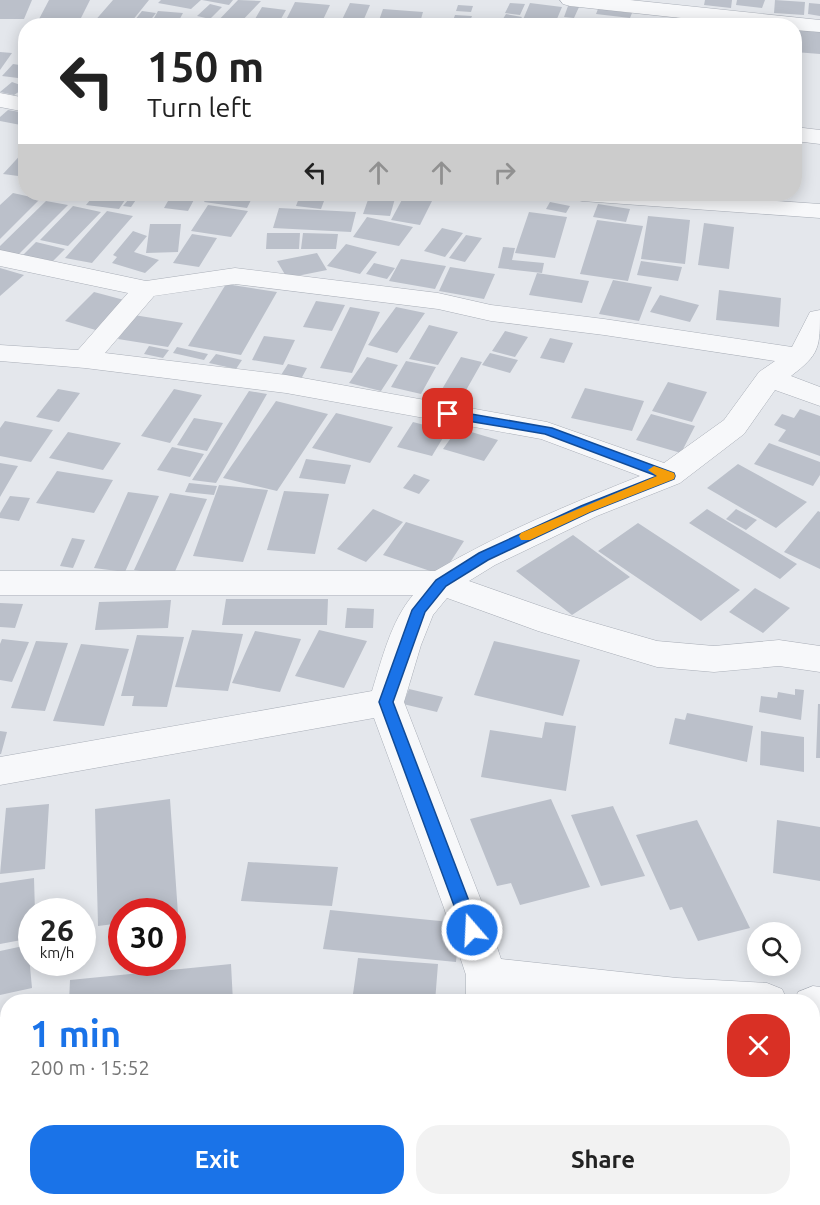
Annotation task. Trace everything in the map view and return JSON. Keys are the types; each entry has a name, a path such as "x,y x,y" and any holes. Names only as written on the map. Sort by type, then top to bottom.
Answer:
{"street":[{"path":"570,0 743,18"},
{"path":"802,24 820,26"},
{"path":"0,100 18,103"},
{"path":"802,135 820,137"},
{"path":"680,201 820,211"},
{"path":"0,258 146,289 235,276 438,301 491,313 604,327 801,357"},
{"path":"85,359 146,289"},
{"path":"623,994 487,989 464,908 386,702 419,610 441,583 519,539 669,476 734,426 769,378 801,357 820,318"},
{"path":"0,353 85,359 286,384 547,431 669,476"},
{"path":"769,378 820,397"},
{"path":"0,582 441,583 550,622 657,654 714,659 779,653 820,659"},
{"path":"0,771 386,702"}],"building":[{"path":"0,0 32,0 24,18 0,19"},
{"path":"49,0 90,0 81,18 40,18"},
{"path":"113,0 149,0 134,18 97,18"},
{"path":"161,0 201,0 191,9 158,3"},
{"path":"202,0 233,0 229,5"},
{"path":"238,0 261,1 245,18 221,18"},
{"path":"705,0 732,0 731,8 704,5"},
{"path":"737,0 765,0 762,8 736,5"},
{"path":"775,0 805,2 804,15 774,13"},
{"path":"295,2 330,5 324,18 287,18"},
{"path":"350,3 370,5 364,18 343,18"},
{"path":"510,3 525,4 520,15 505,13"},
{"path":"530,3 562,7 557,18 524,18"},
{"path":"809,3 820,4 820,16 808,14"},
{"path":"210,4 222,7 211,18 197,16"},
{"path":"458,5 473,6 471,12 456,11"},
{"path":"568,6 579,7 574,18 564,17"},
{"path":"262,7 286,10 282,18 256,18"},
{"path":"383,9 423,12 421,18 380,18"},
{"path":"598,9 632,13 630,18 596,14"},
{"path":"142,11 156,13 152,18 136,18"},
{"path":"158,11 183,13 180,18 154,18"},
{"path":"506,14 522,17 521,18 504,18"},
{"path":"455,15 472,16 471,18 454,18"},
{"path":"802,31 820,32 820,54 802,53"},
{"path":"0,52 12,53 0,70"},
{"path":"13,64 18,65 18,78 2,76"},
{"path":"12,82 18,84 18,92 14,95 0,92"},
{"path":"8,110 18,112 18,124 0,121 0,117"},
{"path":"18,158 18,176 3,174"},
{"path":"13,193 18,194 18,201 38,201 0,239 0,205"},
{"path":"46,201 68,205 17,256 0,252 0,246"},
{"path":"89,201 124,201 119,209 86,205"},
{"path":"127,201 135,201 131,207 123,206"},
{"path":"168,201 193,201 188,211 164,208"},
{"path":"205,201 250,201 247,208"},
{"path":"298,201 324,201 321,209 296,206"},
{"path":"368,201 394,201 390,216 363,214"},
{"path":"401,201 432,201 420,225 391,220"},
{"path":"550,202 570,206 566,213 546,209"},
{"path":"598,204 630,209 626,222 593,217"},
{"path":"208,205 248,211 231,237 191,231"},
{"path":"73,206 101,212 68,246 40,240"},
{"path":"279,208 356,212 351,232 273,228"},
{"path":"107,211 133,216 92,263 65,258"},
{"path":"529,212 567,217 555,258 515,253"},
{"path":"648,216 690,220 685,264 641,259"},
{"path":"367,217 413,227 399,246 353,237"},
{"path":"597,220 643,226 628,281 580,274"},
{"path":"704,223 734,227 729,269 698,265"},
{"path":"150,224 181,224 178,252 146,253"},
{"path":"442,228 463,233 445,257 424,251"},
{"path":"133,231 147,236 134,252 159,260 145,273 112,263 117,257 113,255"},
{"path":"267,233 300,233 299,249 266,249"},
{"path":"303,233 338,234 336,249 301,249"},
{"path":"192,234 217,238 199,267 173,263"},
{"path":"466,235 482,238 465,262 449,258"},
{"path":"36,242 65,249 53,261 23,255"},
{"path":"346,244 377,252 360,274 327,266"},
{"path":"503,247 515,248 512,260 544,263 542,273 498,268"},
{"path":"317,253 327,270 287,278 277,261"},
{"path":"401,259 446,266 435,289 389,281"},
{"path":"641,261 682,267 678,281 637,275"},
{"path":"374,263 395,268 387,279 366,274"},
{"path":"450,267 495,274 484,299 439,291"},
{"path":"0,268 24,275 0,296"},
{"path":"537,273 589,281 582,303 529,295"},
{"path":"613,280 652,287 639,321 599,314"},
{"path":"226,284 277,292 241,355 188,346"},
{"path":"719,290 781,298 779,327 716,320"},
{"path":"94,292 128,301 99,331 65,321"},
{"path":"660,295 699,305 690,322 650,312"},
{"path":"316,301 345,305 332,331 303,327"},
{"path":"350,307 380,312 352,373 320,368"},
{"path":"396,307 425,313 397,353 368,345"},
{"path":"134,315 183,323 168,347 118,339"},
{"path":"429,325 458,332 438,365 409,359"},
{"path":"505,331 528,337 515,357 492,351"},
{"path":"264,336 295,340 283,365 252,360"},
{"path":"550,338 573,343 564,363 540,358"},
{"path":"149,346 169,350 163,358 144,354"},
{"path":"177,347 208,354 204,360 173,353"},
{"path":"490,353 518,360 510,373 482,365"},
{"path":"216,354 242,360 236,369 209,363"},
{"path":"367,357 398,365 381,391 349,383"},
{"path":"461,357 482,362 460,401 438,396"},
{"path":"406,361 436,367 421,394 391,387"},
{"path":"288,364 307,368 301,379 281,375"},
{"path":"668,382 707,392 692,422 652,411"},
{"path":"585,388 644,401 632,431 571,418"},
{"path":"58,389 80,393 59,422 36,417"},
{"path":"174,389 202,395 170,443 141,436"},
{"path":"249,391 267,394 216,483 192,480"},
{"path":"276,401 328,414 277,491 223,478"},
{"path":"800,409 820,416 820,456 778,441 786,430 774,425 782,414 794,418"},
{"path":"336,413 393,427 370,463 312,448"},
{"path":"651,414 695,426 681,453 636,440"},
{"path":"194,418 223,423 207,451 177,445"},
{"path":"5,421 53,430 31,462 0,456 0,428"},
{"path":"413,422 447,431 432,456 397,447"},
{"path":"458,428 498,440 484,461 443,449"},
{"path":"68,432 121,443 103,470 49,458"},
{"path":"769,443 820,462 820,475 813,486 754,464"},
{"path":"172,447 204,454 190,477 157,470"},
{"path":"306,459 351,465 345,484 299,478"},
{"path":"0,463 18,466 0,497"},
{"path":"738,464 807,502 776,528 707,488"},
{"path":"57,471 113,480 94,513 36,503"},
{"path":"414,474 430,480 419,494 403,488"},
{"path":"189,483 217,486 214,495 185,492"},
{"path":"219,485 268,490 243,562 193,556"},
{"path":"284,491 329,494 315,554 267,550"},
{"path":"128,492 159,496 125,572 94,568"},
{"path":"170,493 207,499 173,576 134,570"},
{"path":"10,496 30,498 19,521 0,518 0,513"},
{"path":"373,509 403,522 366,562 337,549"},
{"path":"707,509 797,564 780,579 689,523"},
{"path":"736,509 757,520 746,530 726,519"},
{"path":"818,511 820,512 820,569 784,552"},
{"path":"406,522 464,541 442,575 383,555"},
{"path":"638,523 740,590 701,621 598,551"},
{"path":"573,535 630,577 572,615 516,571"},
{"path":"72,538 85,540 73,568 60,566"},
{"path":"755,588 790,608 763,633 729,612"},
{"path":"226,599 328,599 327,625 222,625"},
{"path":"171,600 168,628 95,630 99,602"},
{"path":"0,603 23,604 15,628 0,627"},
{"path":"347,608 374,609 373,628 345,628"},
{"path":"192,630 243,634 228,691 175,687"},
{"path":"319,630 367,641 344,688 295,676"},
{"path":"255,631 301,639 280,692 232,683"},
{"path":"137,635 184,637 167,707 132,706 134,696 121,696"},
{"path":"2,639 29,642 12,682 0,680"},
{"path":"36,641 68,643 45,711 11,708"},
{"path":"494,641 580,660 563,716 474,695"},
{"path":"81,644 129,649 104,726 53,721"},
{"path":"409,689 443,697 437,712 403,704"},
{"path":"795,689 804,690 801,720 759,712 761,696 777,698 778,692 795,695"},
{"path":"818,704 820,704 820,758 816,758"},
{"path":"687,713 753,726 747,762 669,744 675,718 685,720"},
{"path":"545,722 576,726 566,791 481,777 490,730 542,738"},
{"path":"0,731 7,732 1,754 0,754"},
{"path":"761,731 804,737 804,772 760,765"},
{"path":"170,799 177,898 108,898 108,925 98,926 95,809"},
{"path":"551,799 590,887 520,905 511,883 497,886 470,819"},
{"path":"49,804 45,869 0,874 6,808"},
{"path":"613,806 645,876 601,886 571,815"},
{"path":"697,820 747,922 747,929 698,941 682,907 670,910 636,835"},
{"path":"777,820 820,827 820,881 773,873"},
{"path":"248,862 338,867 332,906 241,901"},
{"path":"34,878 35,898 18,898 18,941 0,944 0,883"},
{"path":"330,910 460,923 456,962 323,949"},
{"path":"18,947 18,976 31,976 32,988 0,994 0,951"},
{"path":"358,958 438,964 436,994 353,994"},
{"path":"231,964 233,994 69,994 70,980 110,976 186,976 186,968"}],"slow traffic":[{"path":"526,536 669,476 654,470"}],"route":[{"path":"448,414 547,431 669,476 586,509 484,557 441,583 419,610 404,645 386,702 472,930"}]}
